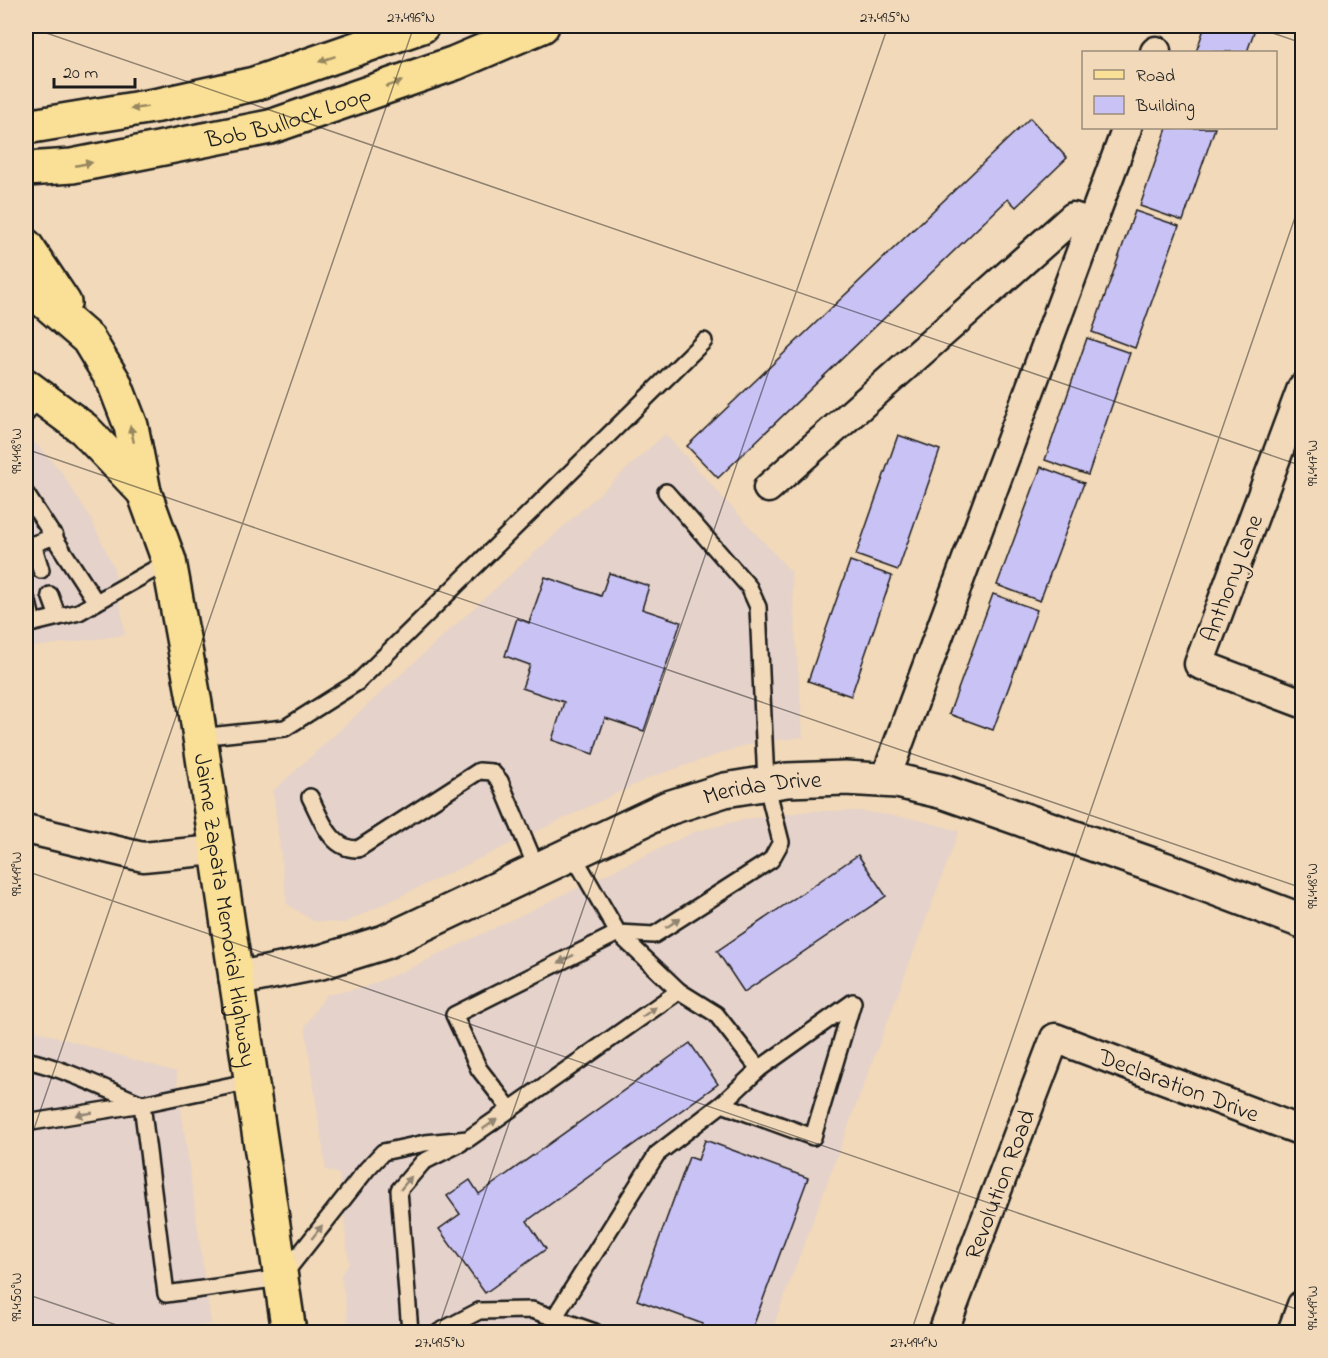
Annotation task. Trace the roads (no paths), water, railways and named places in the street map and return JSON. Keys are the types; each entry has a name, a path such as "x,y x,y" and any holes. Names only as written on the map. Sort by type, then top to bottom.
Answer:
{"main road":[{"name":"Bob Bullock Loop","path":"26,127 159,105 254,84 422,26"},
{"name":"Bob Bullock Loop","path":"26,169 72,166 270,127 456,63 542,26"},
{"path":"26,246 88,339"},
{"name":"Jaime Zapata Memorial Highway","path":"26,285 88,339 114,382 130,426 144,492 170,561 199,737 289,1332"},
{"name":"Jaime Zapata Memorial Highway","path":"27,403 84,429 144,492"}],"street":[{"path":"885,780 1127,129"},
{"path":"768,488 1073,217 1092,223"},
{"name":"Anthony Lane","path":"1302,388 1199,664 1302,703"},
{"name":"Merida Drive","path":"236,979 321,962 385,942 668,808 725,790 787,780 844,778 885,780 944,792 1164,869 1302,921"},
{"path":"26,829 143,857 215,850"},
{"name":"Declaration Drive","path":"1055,1038 1302,1131"},
{"name":"Revolution Road","path":"944,1332 1055,1038"},
{"path":"1292,1332 1302,1305"}],"lane":[{"path":"199,737 285,728 358,682 704,342"},
{"path":"510,1109 479,1069 454,1015 618,933 654,935 771,861 781,842 766,783 758,607 749,587 666,492"},
{"path":"26,494 96,602"},
{"path":"41,570 29,545 55,536"},
{"path":"28,602 29,624 79,612 170,561"},
{"path":"50,595 58,617"},
{"path":"310,797 332,838 346,849 358,849 479,771 492,772 500,781 537,869"},
{"path":"572,852 618,933 679,991 716,1014 759,1069"},
{"path":"410,1332 399,1190 423,1162 468,1139 679,991"},
{"path":"554,1318 657,1154 722,1104 759,1069 853,1002 813,1137 722,1104"},
{"path":"26,1060 72,1074 142,1104"},
{"path":"26,1123 142,1104 252,1081"},
{"path":"142,1104 166,1294 281,1278 383,1152 425,1143 468,1139"},
{"path":"439,1332 479,1311 532,1310 595,1332"}]}
